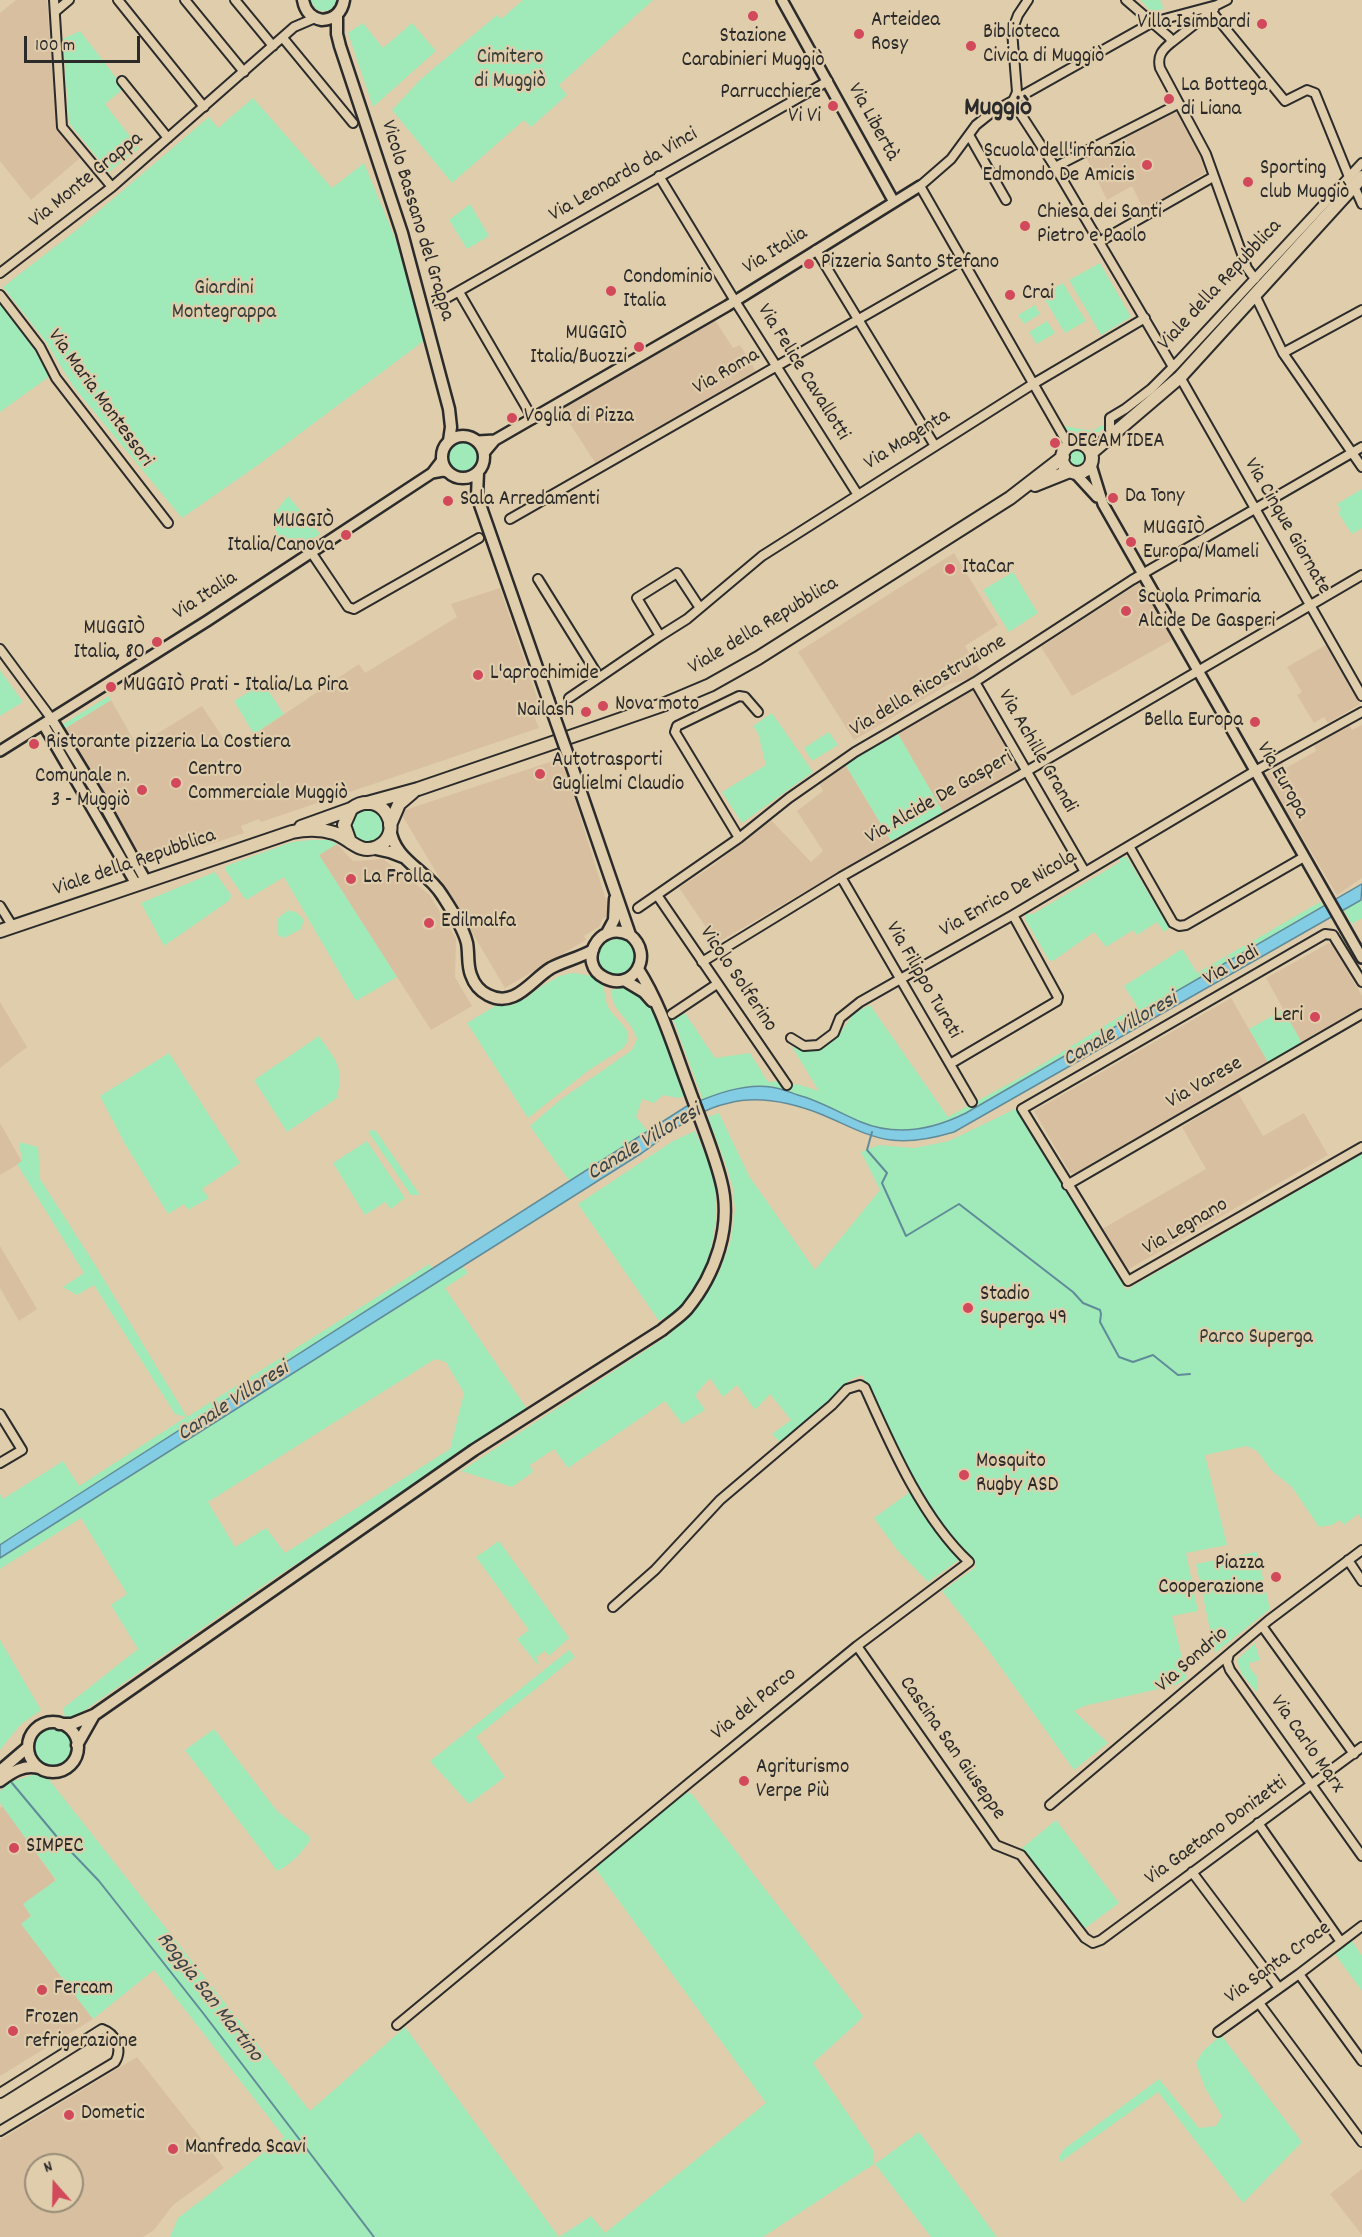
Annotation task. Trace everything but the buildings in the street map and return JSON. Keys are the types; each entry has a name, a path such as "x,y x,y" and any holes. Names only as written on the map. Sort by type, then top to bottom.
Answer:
{"main road":[{"path":"319,19 337,15 341,11 344,0"},
{"path":"303,1 309,14 319,19 340,46"},
{"path":"337,15 337,34 340,46"},
{"name":"Vicolo Bassano del Grappa","path":"340,46 402,233 450,408 449,441"},
{"name":"Viale della Repubblica","path":"1088,454 1153,400 1177,372 1255,294 1355,180"},
{"name":"Viale della Repubblica","path":"1088,454 1110,430 1153,400"},
{"name":"Vicolo Bassano del Grappa","path":"450,408 467,436"},
{"path":"449,441 456,437 467,436"},
{"name":"Via Italia","path":"467,436 478,441"},
{"name":"Via Italia","path":"442,460 443,450 449,441"},
{"path":"478,441 484,453"},
{"path":"1074,444 1088,454 1084,472 1073,472 1064,465 1066,451 1074,444"},
{"name":"Viale della Repubblica","path":"367,803 418,789 665,704 710,685 758,658 1010,498 1066,451"},
{"name":"Via Italia","path":"477,496 478,472 484,464 484,453"},
{"path":"442,460 448,472"},
{"name":"Via Italia","path":"448,472 461,478"},
{"path":"461,478 473,476 478,472"},
{"name":"Viale della Repubblica","path":"1010,498 1073,472"},
{"path":"461,478 477,496 630,935"},
{"name":"Viale della Repubblica","path":"390,826 401,802 418,789"},
{"path":"403,857 372,848 360,848 350,842 344,825 347,814 361,804 367,803 384,809 393,842 403,857 442,894 466,940 472,980 484,993 498,998 517,995 543,973 592,950"},
{"name":"Viale della Repubblica","path":"0,931 351,810"},
{"path":"372,848 385,841 390,826"},
{"name":"Viale della Repubblica","path":"283,834 302,830 323,830 337,834 350,842"},
{"path":"607,933 617,931 630,935 636,940 642,958 638,969 631,977 624,980 609,980 596,969 592,962 592,950 598,940 607,933 614,920 611,878"},
{"path":"568,962 596,969"},
{"path":"39,1768 31,1759 28,1747 30,1738 38,1728 46,1724 72,1724 94,1715 379,1514 474,1450 662,1330 686,1311 703,1287 715,1264 722,1241 724,1216 722,1183 660,1010 638,969"},
{"path":"624,980 644,992 660,1010"},
{"path":"6,1770 32,1766 49,1772 65,1769 75,1759 78,1745 94,1715"},
{"path":"59,1724 72,1731 78,1745"},
{"path":"0,1781 6,1770 28,1747"}],"street":[{"path":"54,0 62,127 112,187"},
{"path":"56,11 69,0"},
{"path":"118,0 204,107"},
{"path":"184,0 244,72"},
{"path":"235,0 273,46"},
{"name":"Via Libertà","path":"782,0 894,202"},
{"path":"1014,99 1017,92 1012,31 1018,15 1028,0"},
{"path":"1126,0 1154,22 1172,42"},
{"path":"1227,0 1161,51 1159,65 1206,154 1249,272 1255,279"},
{"name":"Via Monte Grappa","path":"0,273 112,187 283,38 294,27 303,1"},
{"path":"1066,451 1034,384 920,186 951,159 985,117 1014,99 1078,66 1154,22 1214,9"},
{"path":"1214,9 1285,101 1307,90 1315,93 1355,180 1362,204"},
{"name":"Via Monte Grappa","path":"294,27 319,19"},
{"name":"Vicolo Bassano del Grappa","path":"283,38 353,123"},
{"name":"Via Monte Grappa","path":"122,81 168,138"},
{"name":"Via Leonardo da Vinci","path":"438,303 828,81"},
{"name":"Via Cinque Giornate","path":"1014,99 1020,113 1055,167 1177,372 1362,696"},
{"path":"1055,167 1178,104"},
{"path":"969,135 1006,200"},
{"name":"Viale della Repubblica","path":"1110,430 1110,418 1177,372 1255,279 1355,180 1362,163"},
{"name":"Via Felice Cavallotti","path":"660,176 735,301 858,495"},
{"path":"1099,242 1214,177"},
{"name":"Via Italia","path":"484,453 495,440 735,301 920,186"},
{"path":"816,250 934,446"},
{"name":"Via Roma","path":"510,519 962,260"},
{"path":"459,292 533,419"},
{"path":"1255,294 1283,353 1362,467"},
{"name":"Via Maria Montessori","path":"0,295 40,347 56,378 168,524"},
{"path":"1283,353 1362,310"},
{"name":"Via Magenta","path":"569,698 599,676 687,620 762,556 934,446 1145,318"},
{"name":"Via Italia","path":"478,441 495,440"},
{"name":"Via della Ricostruzione","path":"638,908 739,838 789,798 855,752 975,682 1143,574 1362,447"},
{"name":"Via Europa","path":"1088,454 1103,504 1362,957"},
{"name":"Via Italia","path":"0,750 432,473 442,460"},
{"name":"Via Italia","path":"432,473 448,472"},
{"name":"Via Europa","path":"1073,472 1103,504"},
{"path":"311,552 348,607 354,609 479,538"},
{"path":"660,636 637,598 677,573 700,608"},
{"name":"Via Alcide De Gasperi","path":"702,962 841,877 1362,574"},
{"path":"538,579 599,676"},
{"path":"0,649 44,720 98,794 141,882"},
{"name":"Via Achille Grandi","path":"975,682 1085,872"},
{"path":"739,838 675,732 677,726 739,696 745,697 758,711"},
{"name":"Via Enrico De Nicola","path":"791,1038 804,1046 818,1045 834,1033 840,1018 900,978 1013,915 1255,771 1362,712"},
{"path":"1129,846 1173,923 1179,926 1186,925 1304,857"},
{"name":"Via Filippo Turati","path":"841,877 972,1102"},
{"name":"Vicolo Solferino","path":"657,895 787,1085"},
{"path":"0,906 13,927"},
{"path":"950,1064 1057,1001 1058,997 1013,915"},
{"name":"Via Lodi","path":"1067,1185 1022,1109 1325,934 1333,935 1362,982"},
{"path":"672,1014 717,984"},
{"name":"Via Varese","path":"1067,1185 1362,1014"},
{"name":"Via Legnano","path":"1067,1185 1128,1281 1362,1147"},
{"name":"Via del Parco","path":"397,2025 857,1646 969,1562 960,1554 927,1509 894,1454 865,1388 860,1385 847,1389 832,1405 720,1500 655,1570 613,1607"},
{"path":"0,1414 22,1450 0,1464"},
{"name":"Via Sondrio","path":"1050,1805 1262,1626 1362,1550"},
{"path":"1348,1560 1362,1581"},
{"path":"1262,1626 1354,1754"},
{"name":"Cascina San Giuseppe","path":"857,1646 996,1845 1021,1855 1085,1938 1093,1943"},
{"name":"Via Carlo Marx","path":"1230,1653 1227,1660 1230,1670 1362,1856"},
{"name":"Via Gaetano Donizetti","path":"1093,1943 1101,1940 1362,1747"},
{"path":"1258,1823 1341,1942"},
{"path":"1192,1872 1279,1988"},
{"name":"Via Santa Croce","path":"1218,2032 1362,1926"},
{"path":"1299,1974 1362,2061"},
{"path":"1259,2003 1362,2142"},
{"path":"0,2093 102,2028 114,2038 119,2047 119,2055 115,2062 1,2128"}],"shaded area":[{"path":"16,0 47,0 57,130 80,158 31,200 0,161 0,13"},
{"name":"Scuola dell'infanzia Edmondo De Amicis","path":"1176,109 1199,150 1205,173 1144,210 1132,186 1107,200 1086,157"},
{"path":"715,320 733,348 740,345 756,371 596,464 561,410"},
{"path":"954,553 998,625 965,646 981,672 973,678 949,684 854,740 798,652"},
{"name":"Scuola Primaria Alcide De Gasperi","path":"1141,582 1172,640 1072,696 1041,647"},
{"path":"500,588 539,703 530,707 539,728 261,822 259,819 241,826 244,833 202,847 199,840 180,849 175,855 165,858 137,849 64,729 111,700 137,746 202,706 231,750 359,664 365,673 457,617 451,604"},
{"path":"1326,645 1360,704 1328,723 1324,717 1314,723 1297,695 1302,692 1287,667"},
{"path":"973,689 1020,769 943,812 898,734"},
{"path":"1349,724 1352,730 1362,725 1362,878 1337,895 1265,775 1282,763 1286,768 1316,751 1314,745"},
{"path":"562,758 611,916 603,918 599,927 584,936 586,940 505,988 402,815 405,810"},
{"path":"845,764 891,841 717,943 679,888 711,867 771,820 811,862 823,851 797,811 823,791 819,783"},
{"path":"337,844 353,861 383,859 429,894 456,938 455,977 472,1006 431,1030 319,855"},
{"path":"1329,943 1333,945 1362,996 1362,1009 1302,1043 1266,978"},
{"path":"1231,998 1268,1062 1077,1174 1070,1173 1034,1111"},
{"path":"0,1002 27,1047 0,1068"},
{"path":"1238,1093 1263,1136 1304,1113 1328,1155 1129,1269 1125,1268 1102,1229 1206,1169 1182,1127"},
{"path":"0,1123 22,1162 0,1175"},
{"path":"0,1246 37,1309 19,1321 0,1288"},
{"path":"3,1806 56,1881 23,1904 32,1916 22,1924 93,2019 0,2076 0,1808"},
{"path":"137,2057 224,2168 173,2205 154,2230 143,2237 0,2237 0,2140"},
{"path":"1362,2169 1362,2235 1330,2194"}],"green space":[{"path":"310,0 337,0 331,9 323,11 316,9"},
{"name":"Cimitero di Muggiò","path":"523,0 653,0 559,85 567,95 531,127 524,120 452,183 392,110 421,79 497,15 501,19"},
{"path":"1141,0 1160,0 1164,9 1151,12"},
{"path":"363,23 383,48 412,23 436,51 373,107 348,33"},
{"path":"80,31 124,88 105,104 139,148 109,172 69,123 63,39"},
{"name":"Giardini Montegrappa","path":"253,98 332,188 364,163 395,238 425,340 258,465 182,518 73,386 47,343 3,287 74,232 209,117 218,128"},
{"path":"470,204 489,236 467,249 449,220"},
{"path":"1100,263 1131,317 1101,335 1069,280"},
{"path":"1063,283 1086,321 1065,333 1042,295"},
{"path":"0,304 30,343 50,376 0,412"},
{"path":"1035,305 1040,314 1024,324 1018,315"},
{"path":"1047,321 1055,333 1037,344 1029,332"},
{"path":"1102,425 1105,428 1084,441 1071,434 1063,426 1093,431"},
{"path":"463,440 474,445 479,456 474,467 463,472 452,467 447,456 452,445"},
{"path":"1077,449 1083,452 1086,458 1083,464 1077,467 1071,464 1068,458 1071,452"},
{"path":"1362,489 1362,528 1352,534 1338,512 1341,510 1337,504"},
{"path":"288,496 320,534 290,553 277,533 272,516"},
{"path":"1013,572 1038,613 1009,632 983,590"},
{"path":"0,670 23,702 0,716"},
{"path":"263,683 284,714 254,734 234,701"},
{"path":"109,696 111,700 64,729 63,724"},
{"path":"772,713 813,772 742,823 722,792 766,765 758,733 753,726"},
{"path":"829,732 838,745 812,761 804,748"},
{"path":"898,734 943,812 891,841 845,764"},
{"path":"367,809 379,814 384,826 379,838 367,843 355,838 350,826 355,814"},
{"path":"329,840 337,844 319,855 397,977 356,1001 284,877 246,900 226,871 226,866 292,842"},
{"path":"1127,857 1169,928 1164,932 1157,922 1137,935 1133,930 1106,947 1094,932 1053,961 1049,960 1025,919 1026,914 1033,914 1120,862 1120,858"},
{"path":"215,872 231,895 230,900 164,946 141,903"},
{"path":"1362,900 1362,918 1352,924 1344,910"},
{"path":"1320,902 1323,906 966,1113 927,1128 901,1131 874,1127 816,1101 770,1087 736,1090 703,1100 673,1019 685,1013 715,1058 750,1053 768,1082 800,1085 819,1091 792,1047 820,1049 836,1039 854,1013 870,1005 948,1117 1021,1077 1137,1006 1124,986 1182,949 1197,973"},
{"path":"287,911 297,913 304,920 301,929 284,938 278,935 277,919"},
{"path":"617,939 630,944 635,957 630,970 617,975 604,970 599,957 604,944"},
{"path":"572,973 590,976 601,983 608,1007 627,1032 627,1043 528,1118 467,1023 495,1006 512,1005 559,976"},
{"path":"627,986 651,1002 688,1095 678,1098 663,1095 654,1103 642,1099 636,1117 648,1131 570,1182 530,1126 560,1100 632,1050 637,1039 634,1031 617,1009 612,998 612,990"},
{"path":"1283,1010 1302,1043 1268,1062 1249,1029"},
{"path":"319,1036 339,1071 337,1098 287,1132 254,1080"},
{"path":"169,1053 240,1163 202,1189 209,1198 188,1210 184,1204 168,1214 125,1144 100,1096"},
{"name":"Parco Superga","path":"1019,1107 1126,1290 1362,1154 1362,1519 1358,1514 1344,1525 1340,1520 1332,1525 1319,1527 1292,1487 1272,1471 1257,1451 1247,1446 1205,1455 1227,1545 1186,1553 1198,1611 1172,1616 1187,1678 1176,1685 1084,1706 1074,1711 1108,1743 1074,1770 984,1644 942,1591 976,1567 930,1507 895,1449 862,1375 850,1380 782,1444 772,1434 791,1420 770,1394 755,1410 737,1385 723,1397 710,1378 695,1395 705,1410 682,1424 665,1401 568,1468 554,1449 530,1465 533,1472 512,1487 461,1471 669,1335 698,1305 719,1273 731,1240 735,1209 733,1188 708,1117 719,1113 749,1176 815,1270 880,1190 861,1152 879,1145 914,1148 949,1141"},
{"path":"370,1130 376,1131 420,1195 411,1195 369,1133"},
{"path":"695,1131 715,1188 716,1219 710,1253 697,1284 688,1298 678,1309 659,1321 578,1204 673,1141"},
{"path":"367,1141 405,1198 391,1209 385,1202 365,1215 333,1163"},
{"path":"19,1142 38,1147 40,1179 94,1263 187,1417 429,1264 433,1269 0,1545 0,1494 3,1499 63,1461 79,1486 186,1417 175,1414 94,1285 77,1295 63,1287 84,1273 17,1164 22,1161"},
{"path":"462,1265 468,1273 445,1288 529,1412 267,1583 72,1719 65,1717 63,1709 138,1649 111,1605 127,1594 81,1518 0,1569 0,1558","holes":["435,1359 446,1362 464,1393 450,1449 285,1553 266,1528 235,1547 208,1502"]},
{"path":"911,1491 959,1560 928,1582 897,1550 874,1518"},
{"path":"499,1541 569,1638 549,1656 545,1651 536,1657 539,1663 537,1664 517,1639 529,1630 476,1557"},
{"path":"1257,1552 1270,1609 1215,1653 1196,1564"},
{"path":"0,1640 41,1710 20,1725 0,1750"},
{"path":"1255,1643 1260,1660 1250,1663 1249,1667 1258,1678 1257,1692 1241,1672 1238,1663 1238,1659"},
{"path":"569,1650 575,1657 476,1737 505,1777 469,1804 430,1761"},
{"path":"53,1729 65,1735 71,1747 65,1759 53,1765 41,1759 35,1747 41,1735"},
{"path":"214,1729 277,1811 310,1837 310,1841 295,1858 277,1871 185,1750"},
{"path":"39,1773 47,1777 310,2111 405,2027 559,2237 170,2237 178,2218 284,2137 154,1970 93,2019 21,1924 31,1916 23,1904 56,1880 0,1803 0,1791 10,1782"},
{"path":"684,1793 691,1793 863,2016 813,2063 874,2152 874,2164 763,2237 559,2237 591,2216 605,2233 766,2103 595,1868"},
{"path":"1056,1820 1119,1903 1084,1929 1022,1848"},
{"path":"1352,1941 1362,1956 1362,1991 1335,1954"},
{"path":"1221,2035 1302,2142 1243,2203 1158,2092 1059,2163 1064,2149 1159,2079 1199,2128 1216,2126 1222,2116 1205,2088 1196,2063 1203,2051"},
{"path":"919,2132 997,2237 931,2237 875,2164"}],"water":[{"name":"Canale Villoresi","path":"1362,884 1361,900 954,1132 923,1139 891,1140 865,1133 800,1107 764,1100 729,1103 705,1111 0,1558 0,1545 15,1535 687,1106 728,1091 760,1086 778,1088 806,1098 874,1127 914,1130 940,1124 966,1113"}],"waterway":[{"path":"872,1132 867,1150 887,1173 882,1183 906,1236 959,1204 1073,1292 1083,1303 1100,1310 1100,1322 1119,1357 1133,1362 1153,1355 1178,1375 1190,1374"},
{"name":"Roggia San Martino","path":"12,1783 57,1837 99,1881 374,2237"}],"place":[{"name":"Stazione Carabinieri Muggiò","path":"753,16"},
{"name":"Villa Isimbardi","path":"1262,24"},
{"name":"Arteidea Rosy","path":"859,34"},
{"name":"Biblioteca Civica di Muggiò","path":"971,46"},
{"name":"La Bottega di Liana","path":"1169,99"},
{"name":"Parrucchiere Vi Vi","path":"833,106"},
{"name":"Scuola dell'infanzia Edmondo De Amicis","path":"1147,165"},
{"name":"Sporting club Muggiò","path":"1248,182"},
{"name":"Chiesa dei Santi Pietro e Paolo","path":"1025,226"},
{"name":"Pizzeria Santo Stefano","path":"809,264"},
{"name":"Condominio Italia","path":"611,291"},
{"name":"Crai","path":"1010,295"},
{"name":"MUGGIÒ Italia/Buozzi","path":"639,347"},
{"name":"Voglia di Pizza","path":"512,418"},
{"name":"DECAM IDEA","path":"1055,443"},
{"name":"Da Tony","path":"1113,498"},
{"name":"Sala Arredamenti","path":"448,501"},
{"name":"MUGGIÒ Italia/Canova","path":"346,535"},
{"name":"MUGGIÒ Europa/Mameli","path":"1131,542"},
{"name":"ItaCar","path":"950,569"},
{"name":"Scuola Primaria Alcide De Gasperi","path":"1126,611"},
{"name":"MUGGIÒ Italia, 80","path":"157,642"},
{"name":"L'aprochimide","path":"478,675"},
{"name":"MUGGIÒ Prati - Italia/La Pira","path":"111,687"},
{"name":"Nova moto","path":"603,706"},
{"name":"Nailash","path":"586,712"},
{"name":"Bella Europa","path":"1255,722"},
{"name":"Ristorante pizzeria La Costiera","path":"34,744"},
{"name":"Autotrasporti Guglielmi Claudio","path":"540,774"},
{"name":"Centro Commerciale Muggiò","path":"176,783"},
{"name":"Comunale n. 3 - Muggiò","path":"142,790"},
{"name":"La Frolla","path":"351,879"},
{"name":"Edilmalfa","path":"429,923"},
{"name":"Leri","path":"1315,1017"},
{"name":"Stadio Superga 49","path":"968,1308"},
{"name":"Mosquito Rugby ASD","path":"964,1475"},
{"name":"Piazza Cooperazione","path":"1276,1577"},
{"name":"Agriturismo Verpe Più","path":"744,1781"},
{"name":"SIMPEC","path":"14,1848"},
{"name":"Fercam","path":"42,1990"},
{"name":"Frozen refrigerazione","path":"13,2031"},
{"name":"Dometic","path":"69,2115"},
{"name":"Manfreda Scavi","path":"173,2149"}],"district":[{"name":"Muggiò","path":"998,110"}]}
